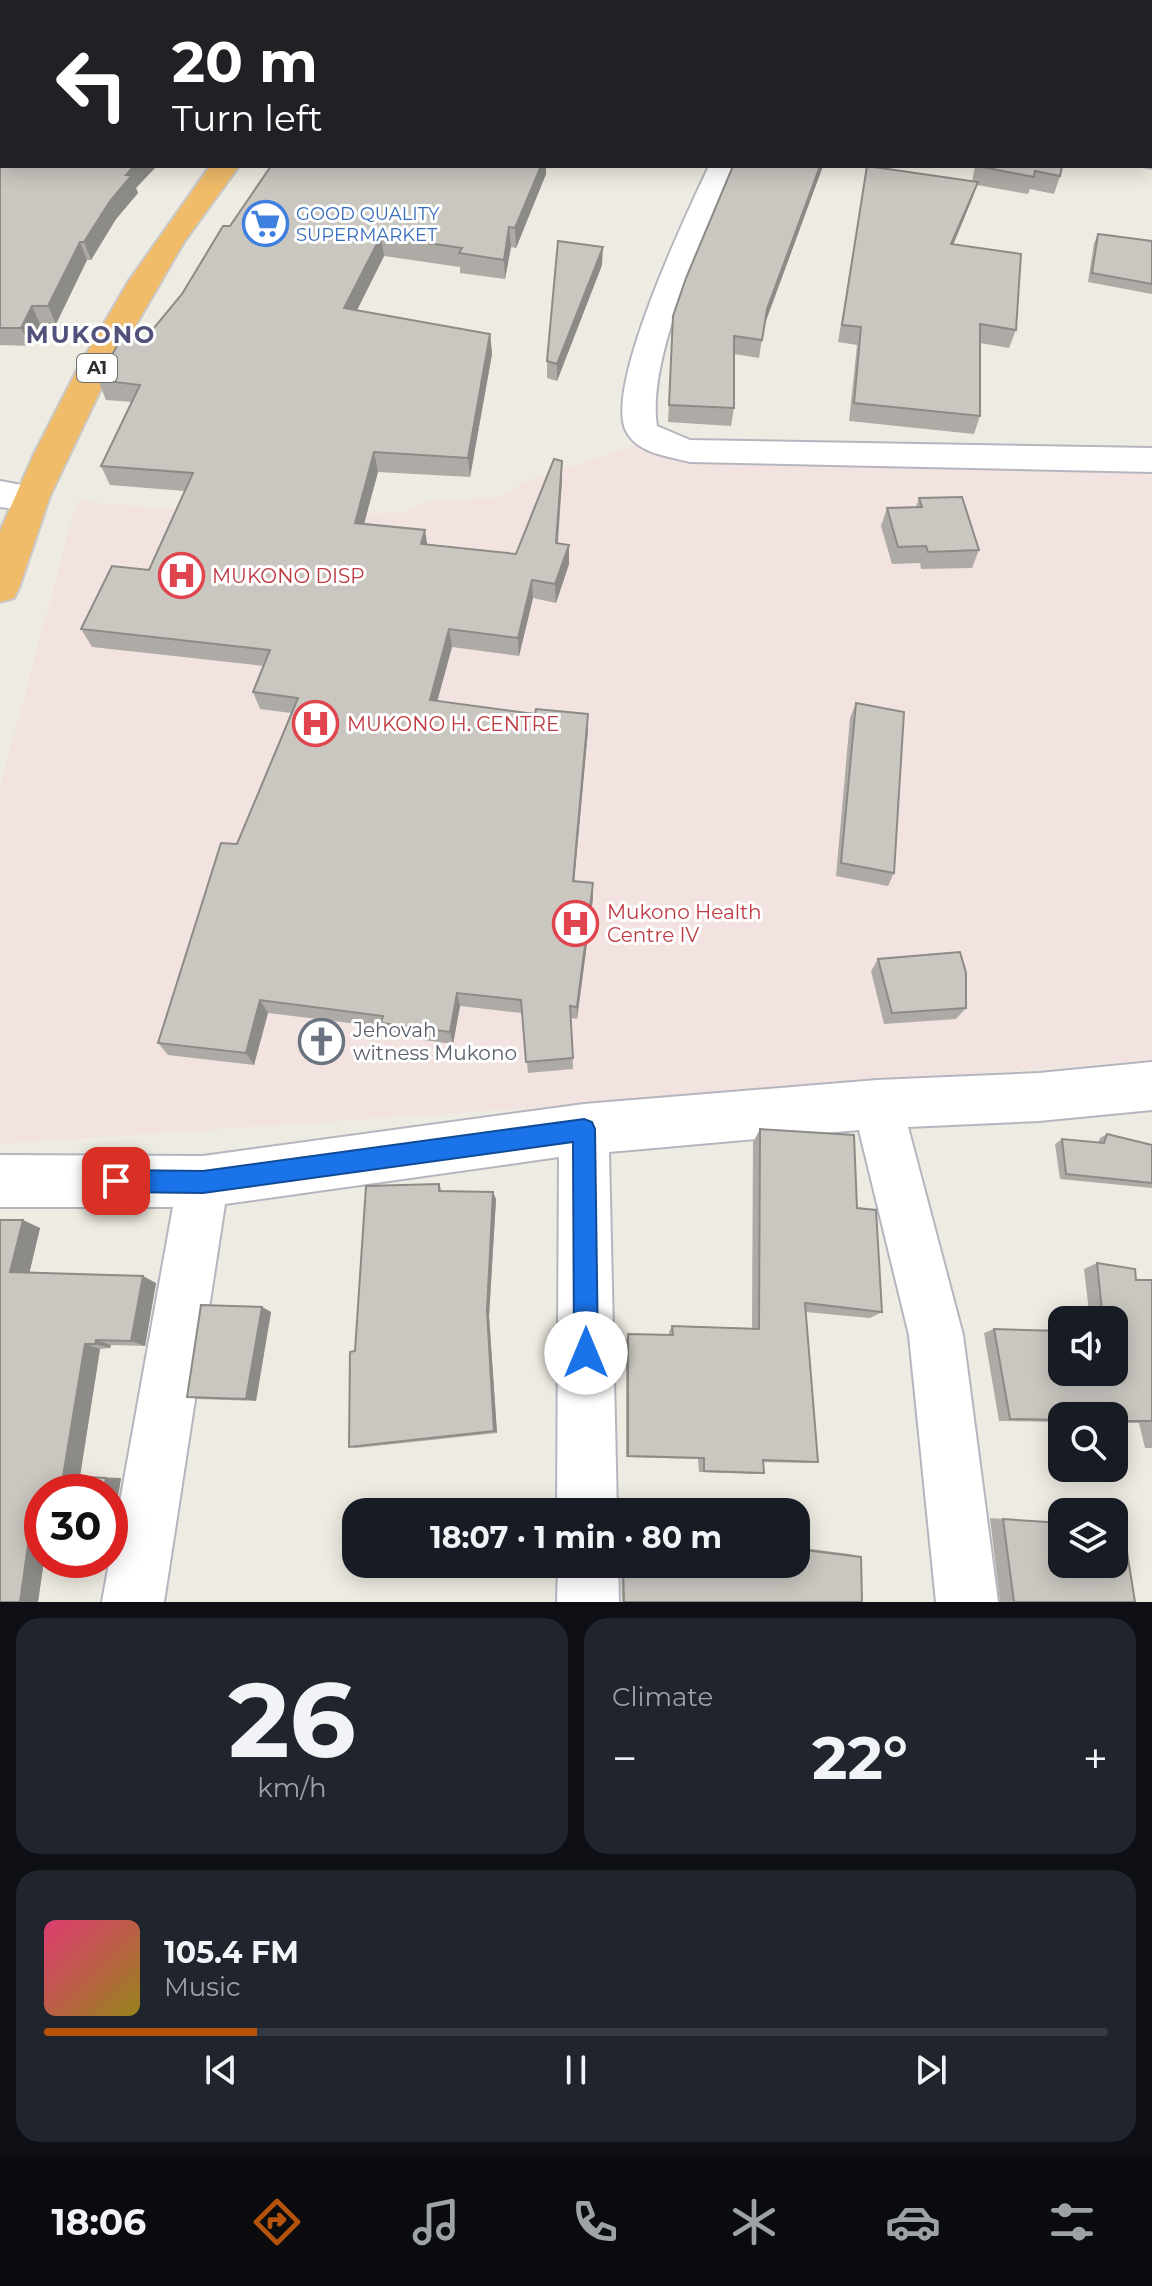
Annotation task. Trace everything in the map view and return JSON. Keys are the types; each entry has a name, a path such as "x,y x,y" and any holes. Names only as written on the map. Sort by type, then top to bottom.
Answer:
{"highway":[{"name":"A1","path":"0,588 16,496 190,209 223,168"}],"street":[{"path":"721,168 682,256 651,346 637,417 642,430 654,440 690,451 1152,460"},
{"path":"0,1181 203,1182 584,1129 877,1104 1039,1097 1152,1086"},
{"path":"877,1104 936,1335 967,1602"},
{"path":"584,1129 587,1498"},
{"path":"133,1602 203,1182"},
{"path":"588,1578 588,1602"}],"shaded area":[{"name":"Mukono Health Centre IV","path":"640,444 747,466 1009,460 1152,461 1152,1060 632,1101 0,1144 0,787 77,501 234,514 402,513 427,502 500,497 524,482"}],"building":[{"path":"0,168 132,168 126,175 132,175 110,201 84,242 80,242 48,306 32,306 21,328 0,328"},
{"path":"270,168 540,168 515,228 509,227 504,260 459,253 462,248 381,236 344,308 490,334 468,458 374,452 355,523 425,530 421,544 516,554 554,459 562,461 556,543 569,545 555,584 532,580 518,638 449,629 430,700 535,714 536,709 588,714 573,881 593,883 577,1007 570,1006 573,1058 526,1062 521,1000 457,993 450,1032 381,1023 383,1016 260,1000 246,1053 158,1043 221,843 237,844 298,698 253,692 270,650 81,629 112,566 149,570 193,473 101,466 140,385 98,380 122,337 145,339 182,294 223,226 230,226"},
{"path":"732,168 819,168 767,309 762,340 734,336 734,408 669,405 673,316"},
{"path":"867,168 978,182 951,244 1021,254 1016,330 980,324 980,416 854,403 861,327 842,325"},
{"path":"987,168 1062,168 1060,176 1035,171 1034,177"},
{"path":"1098,234 1152,241 1152,284 1092,273"},
{"path":"558,241 603,247 557,364 547,361"},
{"path":"962,497 979,550 928,552 926,546 898,547 887,508 922,507 919,498"},
{"path":"856,703 904,712 894,873 841,863"},
{"path":"960,952 966,973 966,1008 892,1013 878,959"},
{"path":"760,1129 854,1135 857,1208 876,1210 882,1312 805,1303 818,1462 763,1460 764,1473 704,1471 704,1458 628,1456 628,1334 673,1335 672,1326 759,1329"},
{"path":"1107,1134 1152,1145 1152,1183 1066,1174 1062,1139 1104,1143"},
{"path":"439,1184 439,1191 493,1192 487,1311 494,1431 349,1447 350,1352 355,1351 366,1186"},
{"path":"0,1220 23,1220 10,1272 143,1276 131,1341 96,1340 95,1344 85,1344 63,1474 24,1474 24,1574 20,1602 0,1602"},
{"path":"1097,1263 1135,1269 1136,1280 1152,1280 1152,1421 1128,1421 1128,1402 1048,1402 1048,1420 1010,1419 994,1329 1048,1331 1048,1386 1128,1386 1128,1306 1102,1306"},
{"path":"201,1305 262,1307 246,1399 187,1397"},
{"path":"1003,1519 1048,1522 1048,1578 1128,1578 1128,1558 1135,1602 1014,1602"},
{"path":"810,1551 861,1557 862,1602 624,1602 623,1578 810,1578"}],"place":[{"name":"GOOD QUALITY SUPERMARKET","path":"265,224"},
{"name":"MUKONO DISP","path":"181,576"},
{"name":"MUKONO H. CENTRE","path":"316,724"},
{"name":"Mukono Health Centre IV","path":"576,924"},
{"name":"Jehovah witness Mukono","path":"322,1042"}],"district":[{"name":"MUKONO","path":"91,335"}],"route":[{"path":"116,1181 203,1182 584,1129 586,1353"}]}
